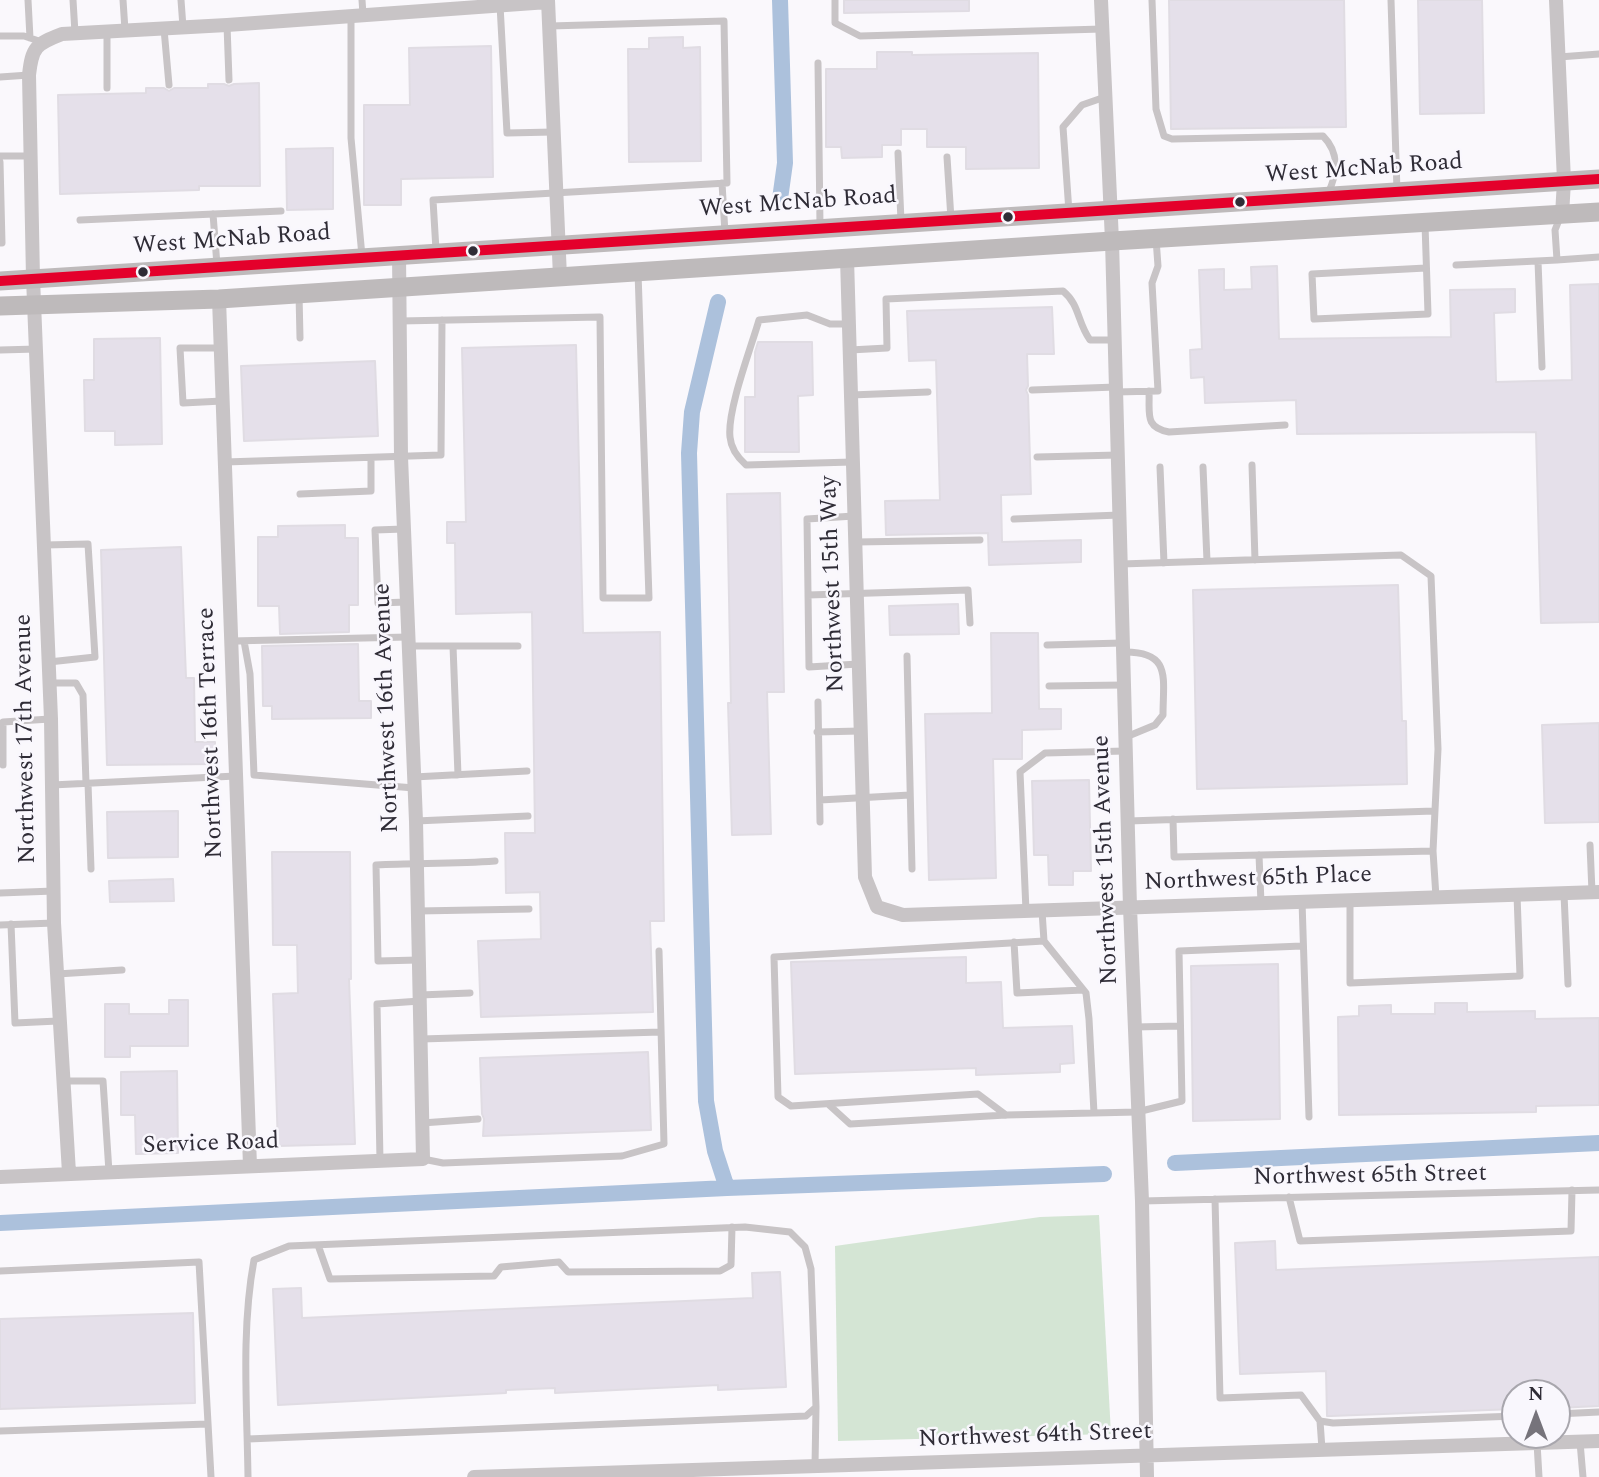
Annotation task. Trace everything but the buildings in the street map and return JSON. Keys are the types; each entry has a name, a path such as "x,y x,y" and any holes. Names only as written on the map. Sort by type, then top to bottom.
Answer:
{"main road":[{"name":"West McNab Road","path":"0,281 1599,179"},
{"path":"0,306 219,299 1599,212"}],"street":[{"name":"Northwest 15th Avenue","path":"1101,0 1112,241 1130,907 1142,1202 1147,1477"},
{"path":"1556,0 1562,215"},
{"path":"29,75 31,54 36,40 62,34 227,25 359,9 548,1 560,277"},
{"name":"Northwest 17th Avenue","path":"29,75 33,278 50,683 54,923 69,1173"},
{"name":"Northwest 16th Avenue","path":"399,254 401,457 416,821 423,1159"},
{"name":"Northwest 15th Way","path":"847,258 865,877 877,906"},
{"name":"Northwest 16th Terrace","path":"219,299 225,462 238,641 236,776 250,1166"},
{"name":"Northwest 65th Place","path":"877,906 903,915 1595,892"},
{"name":"Service Road","path":"0,1177 423,1159"},
{"name":"Northwest 64th Street","path":"1571,1441 1599,1441"},
{"name":"Northwest 64th Street","path":"474,1477 659,1474 815,1467 904,1471 1146,1455 1501,1443"}],"lane":[{"path":"0,36 36,40 28,0"},
{"path":"73,0 75,33"},
{"path":"123,0 125,30"},
{"path":"181,0 183,27"},
{"path":"835,0 835,23 860,36 1102,29"},
{"path":"1152,0 1156,109 1164,136 1172,139 1323,136 1332,146 1336,159 1335,174 1327,196"},
{"path":"1391,0 1397,192"},
{"path":"503,3 506,133 553,132"},
{"path":"359,9 351,138 362,257"},
{"path":"436,252 433,200 727,183 724,21 549,26"},
{"path":"227,25 229,80"},
{"path":"164,28 169,85"},
{"path":"107,32 107,88"},
{"path":"1559,57 1599,54"},
{"path":"818,63 820,227"},
{"path":"0,77 29,75"},
{"path":"1069,213 1063,127 1082,106 1105,97"},
{"path":"898,153 902,222"},
{"path":"0,243 0,159 31,156"},
{"path":"947,157 951,219"},
{"path":"722,183 725,233"},
{"path":"80,220 281,211"},
{"path":"213,214 217,266"},
{"path":"1557,260 1555,230 1562,215"},
{"path":"1424,223 1426,268 1428,314 1314,319 1312,274 1426,268"},
{"path":"1032,390 1158,391 1152,283 1158,266 1156,239"},
{"path":"1455,265 1599,257"},
{"path":"1538,261 1542,367"},
{"path":"400,321 600,317 603,598 649,598 638,272"},
{"path":"850,350 887,348 887,299 1063,291 1074,300 1081,327 1090,340 1115,340"},
{"path":"299,294 300,338"},
{"path":"849,324 830,324 807,314 759,320 730,419 730,439 736,456 746,465 853,461"},
{"path":"225,462 441,455 442,320"},
{"path":"221,348 180,348 183,403 223,401"},
{"path":"0,350 37,349"},
{"path":"1149,391 1150,422 1156,429 1169,432 1285,425"},
{"path":"851,395 928,392"},
{"path":"1037,457 1118,455"},
{"path":"300,494 371,491 371,458"},
{"path":"1252,465 1255,560"},
{"path":"1160,467 1164,563"},
{"path":"1203,467 1207,561"},
{"path":"1014,519 1119,515"},
{"path":"855,516 807,519 809,667 859,664"},
{"path":"404,529 375,530 378,603 407,603"},
{"path":"856,542 980,540"},
{"path":"44,545 88,544 95,657 49,662"},
{"path":"1121,564 1401,555 1431,576 1438,749 1433,851 1436,897"},
{"path":"808,595 968,590 970,623"},
{"path":"518,646 453,646 409,641 238,641 250,674 254,775 414,782 458,775 527,771"},
{"path":"1026,911 1020,772 1045,753 1126,744 1155,725 1164,715 1163,669 1154,657 1123,647 1047,645"},
{"path":"453,646 458,775"},
{"path":"907,656 912,869"},
{"path":"50,683 76,683 83,695 90,869"},
{"path":"1049,686 1124,685"},
{"path":"818,702 820,822"},
{"path":"3,765 3,722 51,719"},
{"path":"817,732 861,731"},
{"path":"52,785 236,776"},
{"path":"820,800 910,795"},
{"path":"1128,821 1434,811"},
{"path":"416,821 528,816"},
{"path":"1173,819 1174,857 1433,851"},
{"path":"1590,845 1595,892"},
{"path":"1259,855 1261,903"},
{"path":"419,960 378,961 376,865 439,865 495,861"},
{"path":"0,893 54,891"},
{"path":"1564,893 1568,984"},
{"path":"1350,900 1350,982 1520,976 1517,895"},
{"path":"1301,901 1309,1117"},
{"path":"418,911 529,909"},
{"path":"1042,911 1044,941 1086,993 1094,1113"},
{"path":"0,925 54,923"},
{"path":"11,924 15,1023 58,1021"},
{"path":"1006,1115 978,1094 792,1106 778,1097 774,957 1044,941"},
{"path":"1014,942 1017,993 1083,990"},
{"path":"828,1104 850,1124 1006,1115 1137,1112 1182,1101 1179,951 1302,946"},
{"path":"423,1159 443,1163 622,1156 664,1144 659,951"},
{"path":"57,974 122,970"},
{"path":"380,1161 377,1004 470,993"},
{"path":"1135,1027 1180,1026"},
{"path":"421,1039 660,1031"},
{"path":"62,1081 100,1080 105,1084 109,1172"},
{"path":"422,1123 478,1119"},
{"path":"1289,1197 1300,1241 1571,1231 1572,1190"},
{"name":"Northwest 65th Street","path":"1142,1202 1599,1190"},
{"path":"1215,1199 1220,1398 1301,1395 1320,1421 1322,1450"},
{"path":"318,1245 330,1279 494,1276 501,1267 559,1262 568,1272 720,1271 731,1265 732,1227"},
{"path":"248,1477 247,1296 254,1260 289,1246 732,1227 790,1232 805,1247 811,1269 816,1407 815,1467"},
{"path":"0,1271 200,1262 211,1477"},
{"path":"247,1439 806,1416 816,1407"},
{"path":"1571,1413 1599,1412"},
{"path":"1320,1421 1332,1423 1501,1417"},
{"path":"0,1431 208,1424"},
{"path":"1580,1441 1583,1477"},
{"path":"1537,1449 1539,1477"}],"green space":[{"path":"1099,1215 1111,1434 838,1441 835,1246 1040,1217"}],"waterway":[{"path":"780,0 785,163 780,199"},
{"path":"718,302 692,412 689,453 706,1101 715,1151 727,1188"},
{"path":"1175,1163 1599,1143"},
{"path":"0,1223 727,1188 1104,1174"}],"transit line":[{"path":"0,281 1599,179"}]}
